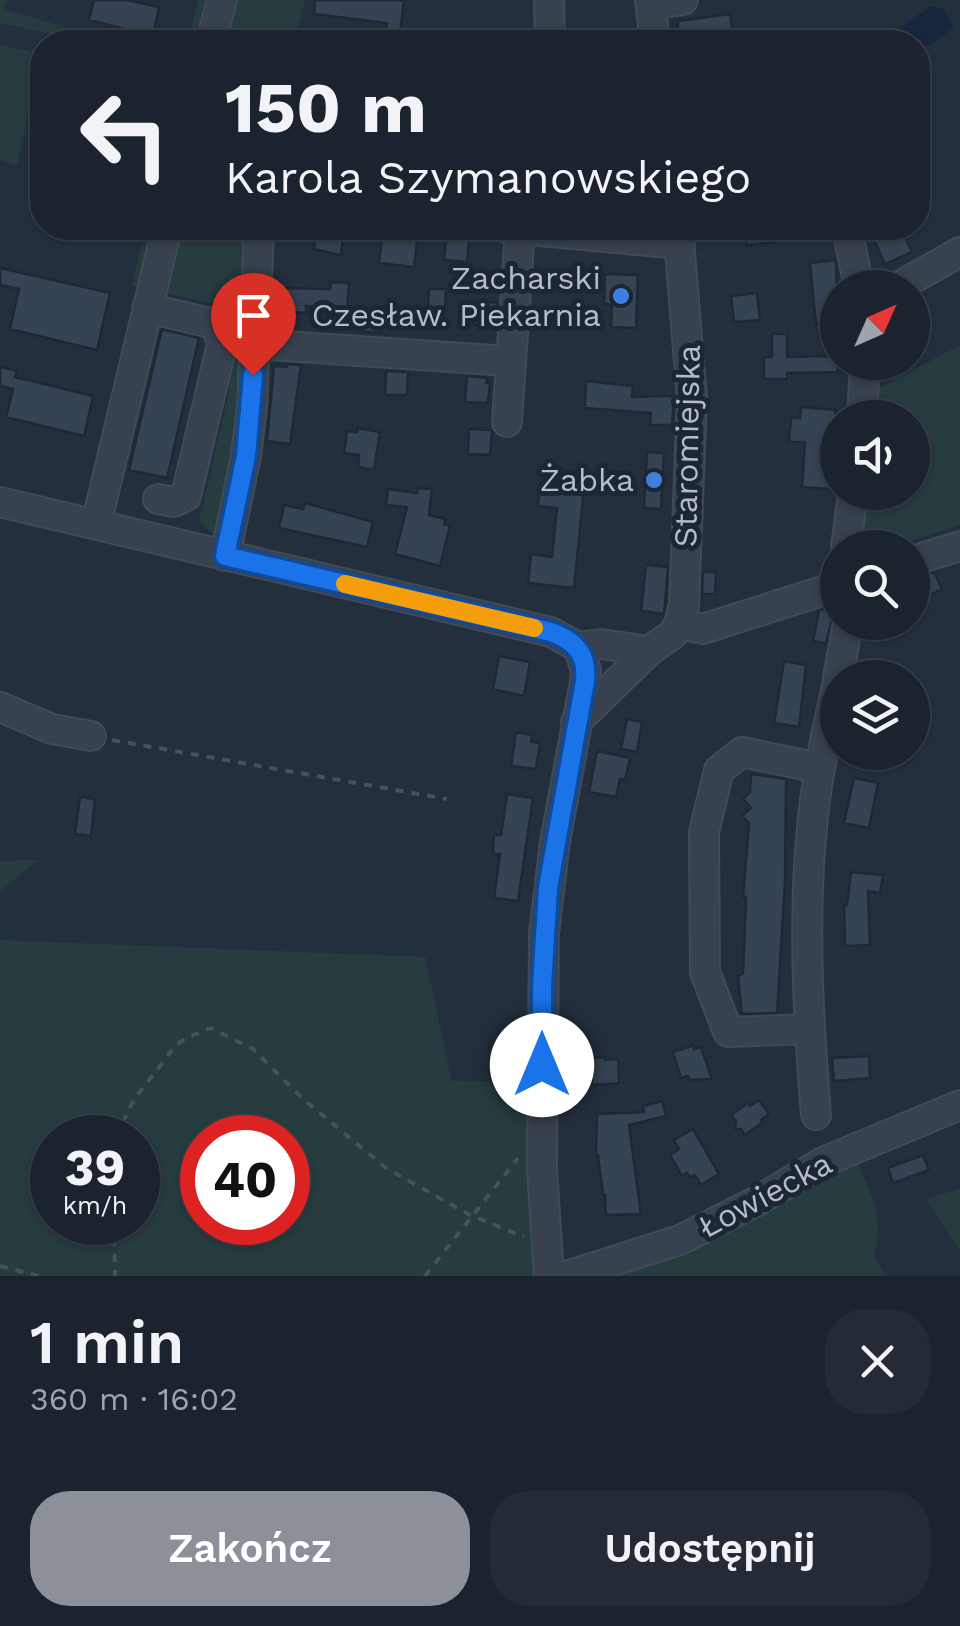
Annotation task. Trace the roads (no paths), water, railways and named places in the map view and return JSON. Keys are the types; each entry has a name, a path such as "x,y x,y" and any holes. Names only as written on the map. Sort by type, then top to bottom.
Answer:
{"street":[{"path":"215,30 222,0"},
{"path":"549,0 550,30"},
{"path":"654,30 651,2 683,0"},
{"path":"96,525 164,240"},
{"path":"225,556 246,456 258,240"},
{"path":"507,422 513,240"},
{"name":"Staromiejska","path":"679,240 692,398 684,605 691,627"},
{"path":"849,240 855,270"},
{"path":"928,270 960,252"},
{"path":"147,308 210,323 217,327 222,344 186,496 174,502 158,499"},
{"path":"254,344 510,360"},
{"path":"0,502 551,632 578,647 600,644 649,650"},
{"path":"930,556 960,546"},
{"path":"576,722 649,650 663,642 691,627 820,591"},
{"path":"549,1276 542,1152 544,933 554,842 586,670 578,647"},
{"path":"0,707 52,729 91,736"},
{"path":"809,1029 728,1032 705,972 704,832 719,770 742,752 819,768"},
{"path":"816,1114 809,1029 810,861 820,763"},
{"name":"Łowiecka","path":"566,1276 680,1240 823,1162 960,1105"}],"water":[{"path":"931,6 943,9 954,28 930,45 930,30 896,30"}],"place":[{"name":"Zacharski Czesław. Piekarnia","path":"621,296"},
{"name":"Żabka","path":"654,480"}]}
